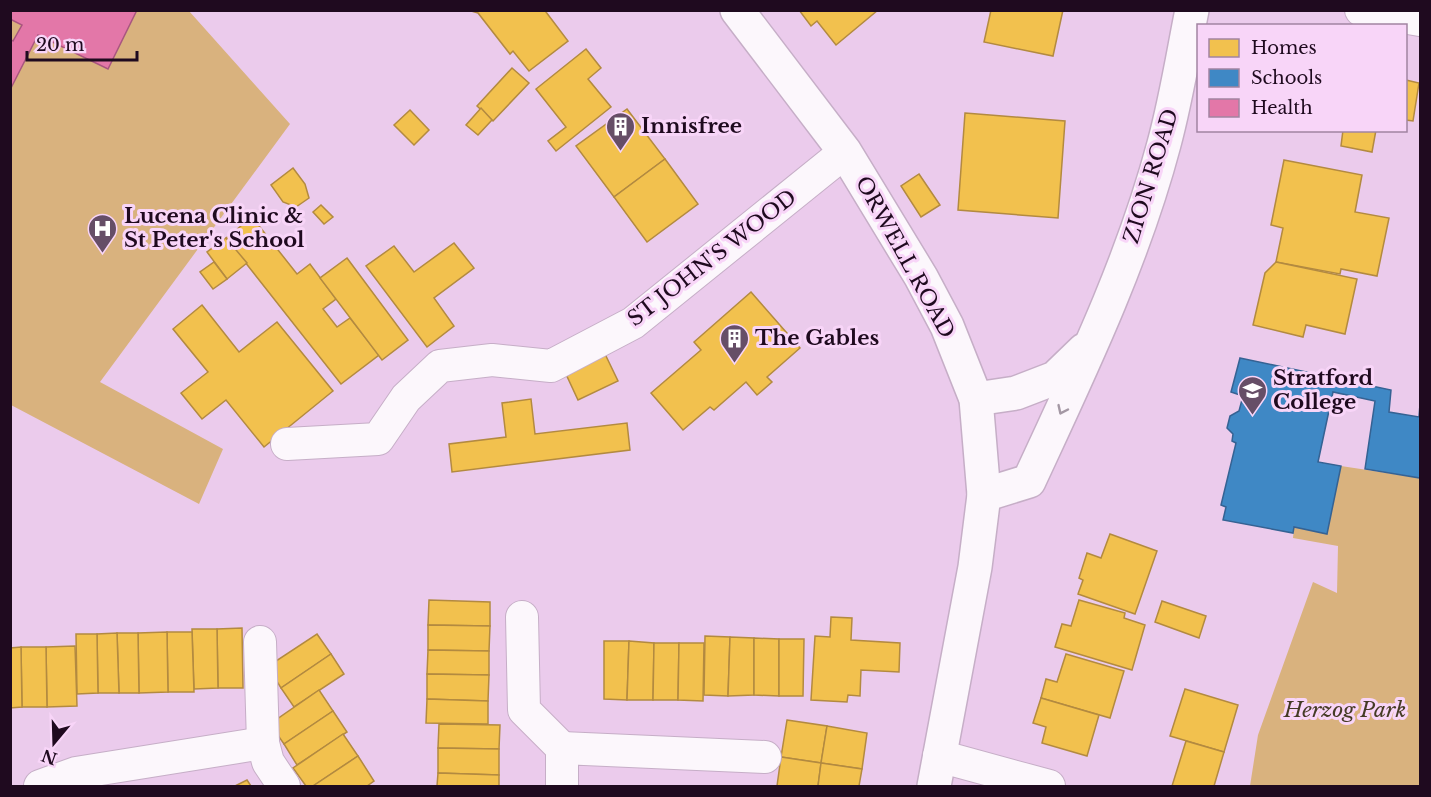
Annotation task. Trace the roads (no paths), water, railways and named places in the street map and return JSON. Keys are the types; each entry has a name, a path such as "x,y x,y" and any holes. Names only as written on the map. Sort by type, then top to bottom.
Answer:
{"street":[{"name":"ORWELL ROAD","path":"737,10 845,152 921,277 947,326 976,399 984,495 975,567 936,771"},
{"name":"ZION ROAD","path":"984,495 1029,481 1096,338 1123,267 1164,144 1192,10"},
{"path":"1361,10 1420,20"},
{"name":"ST JOHN'S WOOD","path":"287,444 378,439 406,398 440,366 492,360 551,366 603,339 633,323 845,152"},
{"name":"ZION ROAD","path":"976,399 1016,393 1055,378 1096,338"},
{"path":"522,617 524,710 562,748 765,757"},
{"path":"260,642 263,743 268,762 284,786"},
{"path":"40,786 263,743"},
{"path":"562,748 562,786"},
{"path":"936,771 1049,786"}],"place":[{"name":"Innisfree","path":"620,152"},
{"name":"Lucena Clinic & St Peter's School","path":"103,254"},
{"name":"The Gables","path":"734,364"},
{"name":"Stratford College","path":"1252,416"}],"park label":[{"name":"Herzog Park","path":"1345,710"}]}
